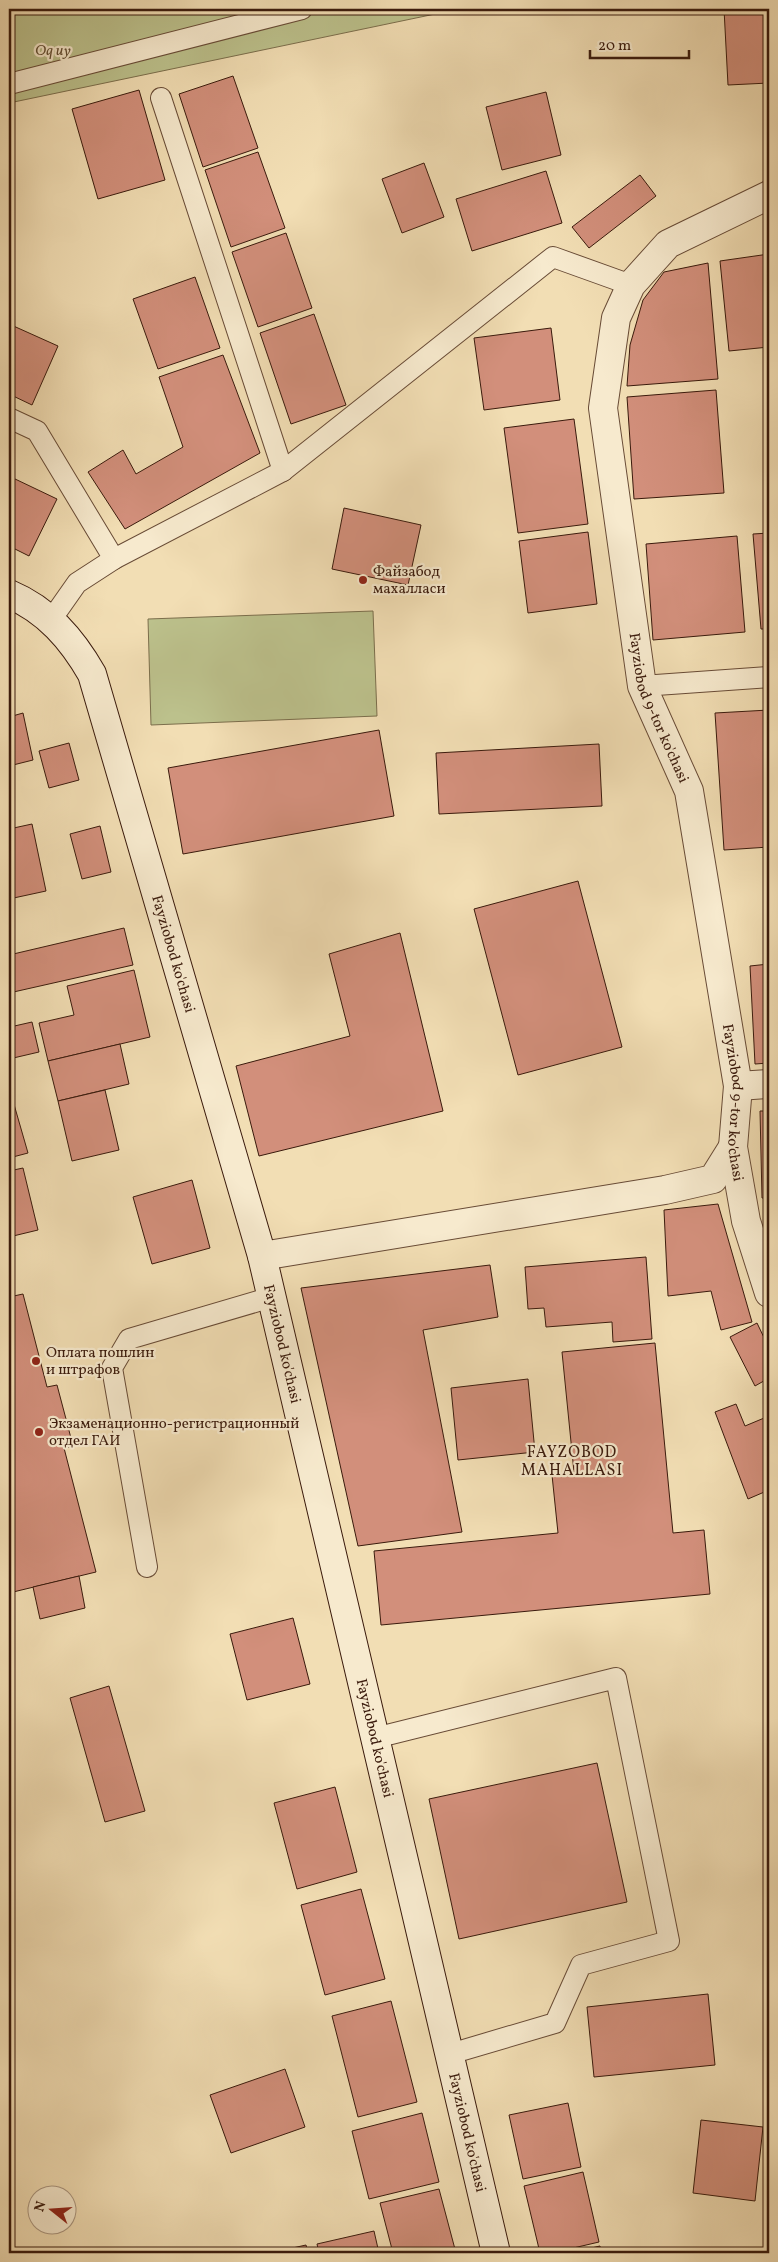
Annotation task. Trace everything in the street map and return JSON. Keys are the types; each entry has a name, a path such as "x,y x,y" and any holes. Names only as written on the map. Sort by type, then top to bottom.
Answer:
{"street":[{"name":"Fayziobod 9-tor ko'chasi","path":"769,195 668,244 631,285 616,318 604,408 642,686 689,791 738,1086 733,1147 746,1221 769,1294"},
{"name":"Fayziobod ko'chasi","path":"9,594 31,604 51,620 75,645 92,674 262,1256 496,2253"},
{"path":"738,1086 769,1084"},
{"path":"262,1256 665,1190 713,1179 733,1147"}],"lane":[{"path":"9,84 302,9"},
{"path":"161,98 283,471"},
{"path":"51,620 77,583 114,559 283,471 553,258 631,285"},
{"path":"9,418 37,431 114,559"},
{"path":"642,686 769,677"},
{"path":"147,1567 112,1368 129,1339 272,1297"},
{"path":"375,1738 616,1678 669,1941 581,1965 555,2023 450,2054"}],"green space":[{"name":"Oq uy","path":"9,9 459,9 9,103"},
{"path":"373,611 377,716 151,725 148,619"}],"building":[{"path":"724,9 769,9 769,83 728,85"},
{"path":"233,76 258,148 203,167 179,94"},
{"path":"139,90 165,180 98,199 72,109"},
{"path":"546,92 561,155 502,170 486,107"},
{"path":"258,152 285,228 231,247 205,170"},
{"path":"424,163 444,217 402,233 382,179"},
{"path":"546,171 562,223 472,251 456,199"},
{"path":"640,175 656,196 589,248 572,227"},
{"path":"286,233 312,308 258,327 232,252"},
{"path":"769,254 769,347 729,351 720,261"},
{"path":"708,263 718,379 627,386 630,345 643,300 664,272"},
{"path":"195,277 220,348 158,369 133,299"},
{"path":"314,314 346,405 291,424 260,333"},
{"path":"9,324 58,346 32,405 9,394"},
{"path":"551,328 560,400 484,410 474,338"},
{"path":"223,355 260,453 125,529 88,472 123,450 136,474 183,447 159,377"},
{"path":"716,390 724,493 634,499 627,397"},
{"path":"574,419 588,524 518,533 504,428"},
{"path":"13,478 57,499 29,556 9,546 9,486"},
{"path":"344,508 421,525 408,585 332,569"},
{"path":"588,532 597,604 528,613 519,541"},
{"path":"769,533 769,629 761,629 753,534"},
{"path":"737,536 745,632 653,640 646,544"},
{"path":"769,710 769,847 724,850 715,713"},
{"path":"23,713 33,760 9,766 9,717"},
{"path":"379,730 394,816 183,854 168,768"},
{"path":"69,743 79,780 49,788 39,751"},
{"path":"599,744 602,806 439,814 436,753"},
{"path":"32,824 46,891 9,899 9,829"},
{"path":"100,826 111,872 82,879 70,834"},
{"path":"578,881 622,1047 518,1075 474,909"},
{"path":"124,928 133,965 9,993 9,955"},
{"path":"400,933 443,1111 259,1156 236,1066 350,1036 329,954"},
{"path":"769,964 769,1063 755,1064 750,966"},
{"path":"134,970 150,1037 48,1061 39,1023 74,1015 67,986"},
{"path":"32,1022 39,1052 9,1059 9,1023 10,1027"},
{"path":"120,1044 129,1084 58,1101 48,1061"},
{"path":"9,1087 28,1153 9,1158"},
{"path":"105,1090 119,1150 72,1161 58,1101"},
{"path":"760,1111 769,1111 769,1198 762,1198"},
{"path":"23,1168 38,1230 9,1237 9,1171"},
{"path":"192,1180 210,1248 152,1264 133,1197"},
{"path":"718,1204 752,1322 721,1330 711,1291 668,1296 664,1210"},
{"path":"646,1257 652,1339 613,1342 612,1322 546,1327 544,1308 528,1309 525,1267"},
{"path":"490,1265 498,1317 423,1330 462,1532 358,1546 301,1288"},
{"name":"Экзаменационно-регистрационный отдел ГАИ","path":"23,1294 47,1387 57,1385 66,1419 73,1446 64,1448 96,1572 9,1593 9,1297"},
{"path":"757,1323 769,1348 769,1378 755,1386 730,1337"},
{"path":"655,1343 673,1533 704,1530 710,1594 381,1625 374,1551 558,1533 552,1475 574,1472 562,1352"},
{"path":"528,1379 535,1452 458,1460 451,1388"},
{"path":"736,1404 745,1426 769,1416 769,1490 748,1499 715,1412"},
{"path":"79,1576 85,1608 40,1619 33,1587"},
{"path":"293,1618 310,1684 247,1700 230,1634"},
{"path":"109,1686 145,1811 105,1822 70,1698"},
{"path":"597,1763 627,1902 459,1939 429,1799"},
{"path":"335,1787 357,1872 297,1889 274,1803"},
{"path":"361,1889 385,1979 325,1995 301,1905"},
{"path":"708,1994 715,2065 594,2077 587,2007"},
{"path":"391,2001 417,2102 358,2117 332,2016"},
{"path":"285,2069 305,2127 231,2153 210,2095"},
{"path":"568,2103 581,2167 523,2179 509,2115"},
{"path":"422,2113 439,2182 369,2199 352,2131"},
{"path":"701,2120 763,2127 755,2201 693,2193"},
{"path":"583,2172 599,2242 552,2253 540,2253 524,2186"},
{"path":"439,2189 456,2253 393,2253 380,2203"},
{"path":"374,2231 379,2253 319,2253 317,2244"},
{"path":"306,2245 308,2253 270,2253"},
{"path":"600,2246 601,2253 570,2253"}],"place":[{"name":"Файзабод махалласи","path":"363,580"},
{"name":"Оплата пошлин и штрафов","path":"36,1361"},
{"name":"Экзаменационно-регистрационный отдел ГАИ","path":"39,1432"}],"district":[{"name":"FAYZOBOD MAHALLASI","path":"572,1460"}]}
